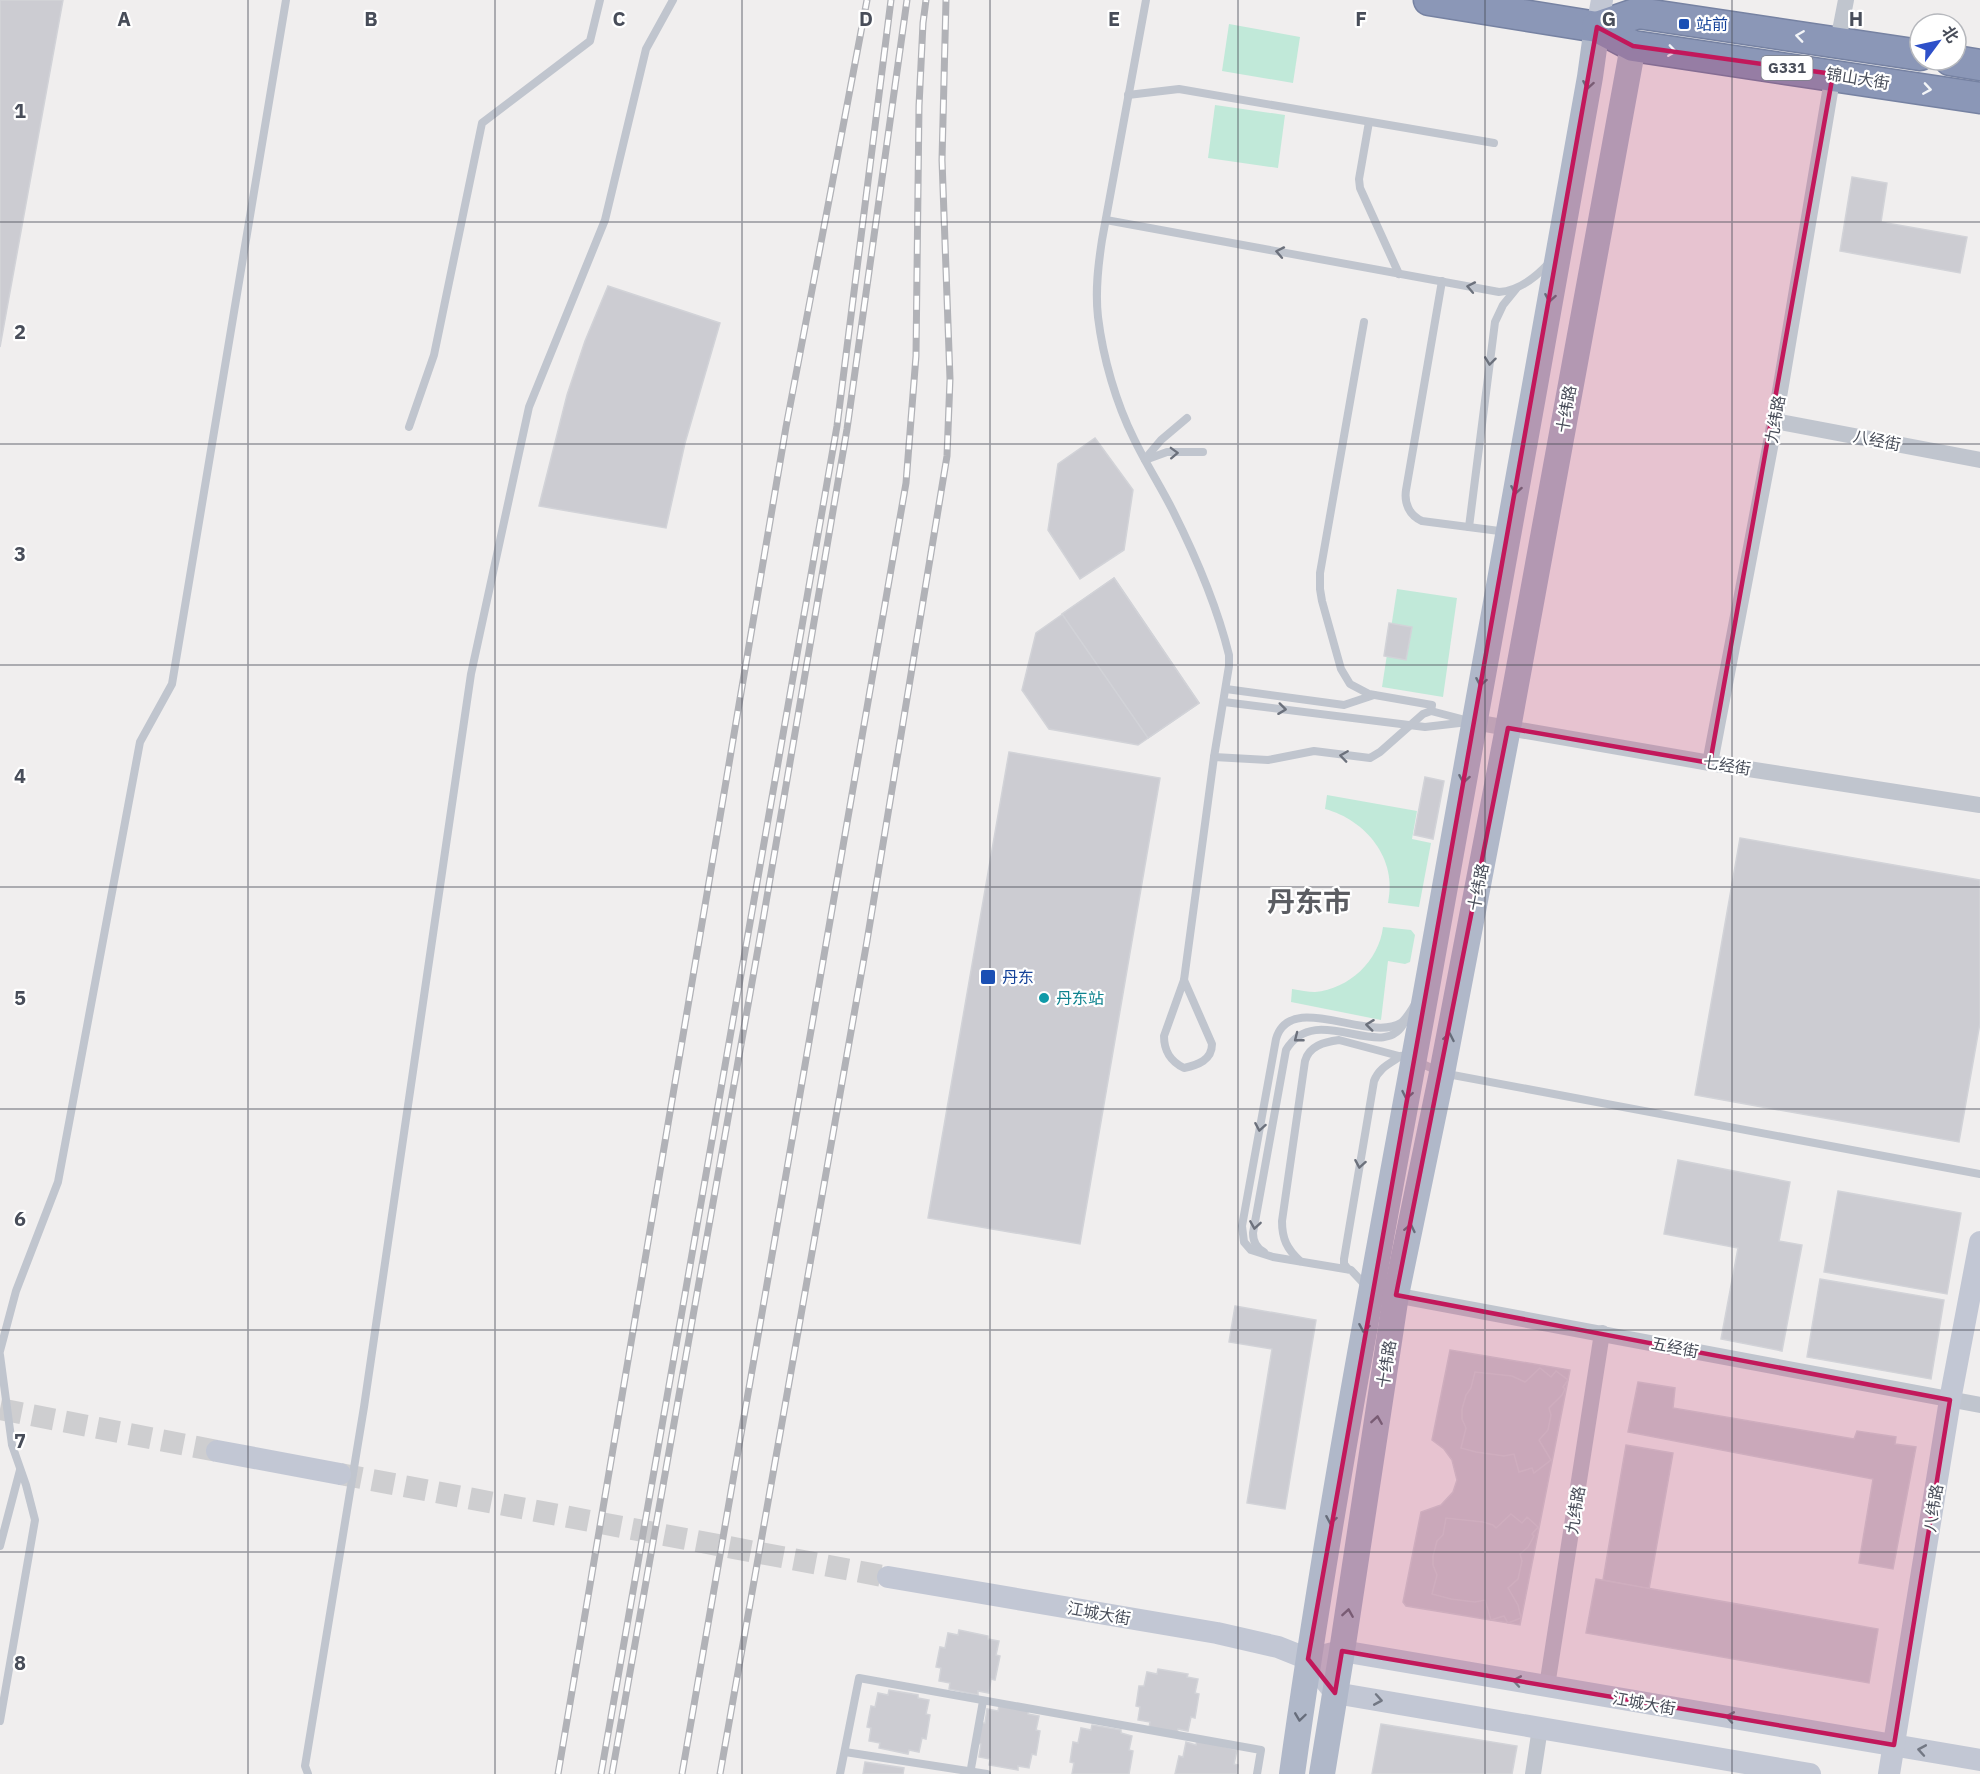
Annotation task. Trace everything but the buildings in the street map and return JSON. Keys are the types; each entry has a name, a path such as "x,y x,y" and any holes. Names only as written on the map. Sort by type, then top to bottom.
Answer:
{"highway":[{"name":"锦山大街","path":"1429,0 1599,14 1639,6 1908,53"},
{"name":"锦山大街","path":"1599,14 1633,46 1833,74 1980,98"}],"main road":[{"name":"十纬路","path":"1322,1774 1396,1295 1442,1073 1508,728 1639,6"},
{"name":"十纬路","path":"1292,1774 1308,1659 1407,1058 1428,983 1590,77 1599,14"},
{"name":"八纬路","path":"1889,1774 1950,1400 1980,1242"},
{"path":"217,1451 340,1474"},
{"name":"江城大街","path":"888,1578 1217,1633 1278,1647 1308,1659 1335,1693"},
{"name":"江城大街","path":"1308,1659 1342,1652 1980,1760"},
{"path":"1335,1693 1810,1774"}],"street":[{"path":"1838,41 1846,0"},
{"name":"九纬路","path":"1710,763 1775,421 1833,74"},
{"name":"八经街","path":"1775,421 1980,460"},
{"name":"七经街","path":"1474,722 1710,763 1980,805"},
{"name":"五经街","path":"1370,1290 1980,1405"},
{"name":"九纬路","path":"1547,1686 1602,1333"},
{"path":"1533,1774 1540,1728"}],"lane":[{"path":"0,1350 16,1291 58,1182 140,742 172,684 286,0"},
{"path":"409,427 434,355 482,123 590,41 600,0"},
{"path":"308,1774 305,1766 364,1407 471,674 529,407 605,220 646,49 673,0"},
{"path":"1146,0 1097,274 1100,333 1119,403 1200,568 1229,655 1184,980 1164,1036 1164,1044 1170,1058 1184,1068 1207,1059 1212,1048 1208,1033 1184,980"},
{"path":"1128,95 1179,89 1494,143"},
{"path":"1369,122 1359,179 1360,188 1399,274"},
{"path":"1106,220 1499,292 1516,289"},
{"path":"1469,527 1495,322 1503,305 1516,289 1536,275 1558,254"},
{"path":"1442,281 1405,496 1410,512 1418,520 1509,532"},
{"path":"1364,322 1320,573 1320,589 1339,663 1344,676 1352,686 1374,695 1432,705 1431,711"},
{"path":"1145,460 1161,440 1187,418"},
{"path":"1145,460 1167,452 1203,452"},
{"path":"1226,689 1344,705 1374,695"},
{"path":"1224,702 1425,727 1474,722"},
{"path":"1214,757 1268,760 1314,751 1370,758 1423,714 1431,711 1474,722"},
{"path":"1273,1257 1257,1248 1253,1233 1286,1050 1298,1036 1319,1029 1387,1037 1399,1031 1428,983"},
{"path":"1348,1269 1273,1257 1248,1248 1242,1232 1278,1033 1288,1022 1307,1017 1386,1027 1407,1018"},
{"path":"1300,1261 1287,1248 1282,1221 1306,1056 1316,1046 1339,1040 1407,1058 1442,1073 1980,1174"},
{"path":"1370,1290 1348,1269 1344,1264 1344,1259 1374,1081 1383,1067 1407,1058"},
{"path":"0,1355 12,1445 34,1520 0,1721"},
{"path":"0,1546 20,1469"},
{"path":"840,1774 859,1678 1261,1750 1257,1774"},
{"path":"970,1773 983,1701"},
{"path":"845,1752 987,1774"}],"highlighted area":[{"path":"1597,27 1633,46 1833,74 1710,763 1508,728 1396,1295 1950,1400 1894,1745 1342,1651 1335,1693 1308,1659"}],"green space":[{"path":"1229,24 1300,37 1293,83 1222,71"},
{"path":"1215,105 1285,115 1278,168 1208,158"},
{"path":"1397,589 1457,598 1443,697 1382,687"},
{"path":"1327,795 1417,811 1412,839 1431,843 1419,907 1388,903 1390,887 1388,871 1376,844 1354,822 1325,809"},
{"path":"1383,927 1411,930 1415,935 1410,962 1405,964 1388,961 1381,1020 1291,1002 1292,989 1315,992 1328,990 1360,971 1375,951"}],"tunnel":[{"path":"0,1409 217,1451"},
{"path":"340,1474 888,1577"}],"railway":[{"path":"558,1774 786,427 867,0"},
{"path":"601,1774 837,426 891,0"},
{"path":"612,1774 762,926 847,429 907,0"},
{"path":"682,1774 906,483 916,356 919,106 926,0"},
{"path":"720,1774 867,941 947,456 950,379 942,160 946,0"}],"place":[{"name":"站前","path":"1684,24"},
{"name":"丹东","path":"988,977"},
{"name":"丹东站","path":"1044,998"}],"district":[{"name":"丹东市","path":"1309,902"}]}
